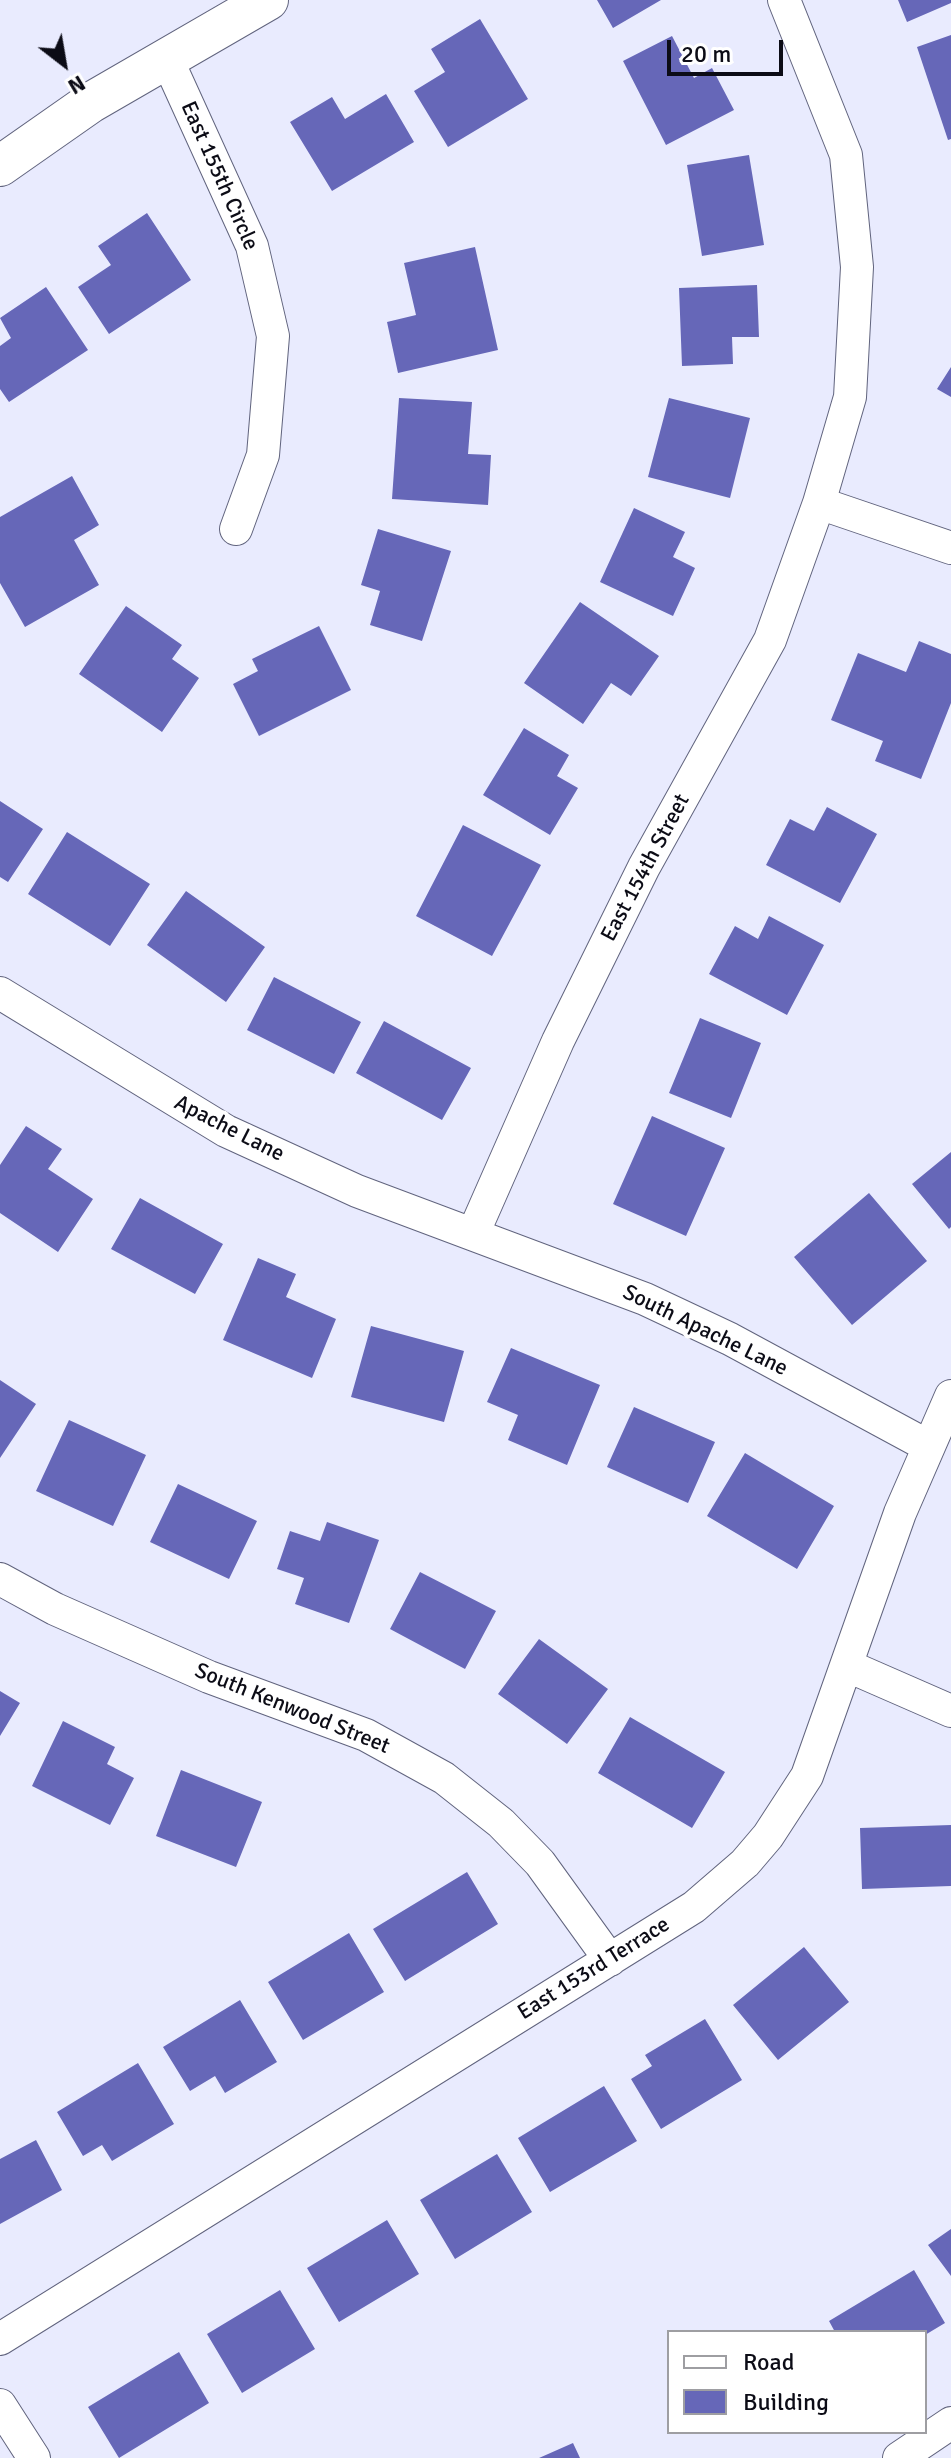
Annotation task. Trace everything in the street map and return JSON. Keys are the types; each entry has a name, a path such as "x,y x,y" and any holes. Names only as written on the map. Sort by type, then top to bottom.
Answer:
{"street":[{"path":"0,166 90,103 268,0"},
{"name":"East 154th Street","path":"473,1234 558,1041 644,867 770,640 819,503 850,397 857,267 846,155 784,0"},
{"name":"East 155th Circle","path":"167,59 252,246 273,336 263,455 236,529"},
{"path":"819,503 951,548"},
{"name":"Apache Lane","path":"0,993 226,1131 357,1191 473,1234"},
{"name":"South Apache Lane","path":"473,1234 673,1312 928,1446"},
{"name":"East 153rd Terrace","path":"0,2339 694,1907 745,1863 768,1836 807,1776 900,1513 951,1396"},
{"name":"South Kenwood Street","path":"0,1579 55,1609 209,1677 366,1735 444,1778 501,1823 540,1863 610,1960"},
{"path":"848,1666 951,1711"},
{"path":"0,2405 34,2458"},
{"path":"899,2458 951,2423"}],"building":[{"path":"597,0 661,0 613,28"},
{"path":"898,0 951,0 951,3 907,22"},
{"path":"480,19 528,99 448,147 414,91 445,72 431,49"},
{"path":"951,35 951,139 948,140 917,47"},
{"path":"672,36 694,78 712,68 734,110 666,145 623,61"},
{"path":"386,94 414,142 332,191 290,122 332,97 345,119"},
{"path":"749,155 764,245 702,256 687,165"},
{"path":"147,213 191,280 109,334 78,287 111,265 98,246"},
{"path":"475,247 498,350 398,373 387,322 416,315 404,263"},
{"path":"757,285 759,337 732,337 733,364 682,366 679,288"},
{"path":"46,287 88,350 9,402 0,389 0,346 11,338 0,318"},
{"path":"951,367 951,397 937,389"},
{"path":"399,398 472,402 468,454 491,455 488,505 392,499"},
{"path":"669,398 750,418 730,498 648,477"},
{"path":"72,476 99,525 74,540 99,585 25,627 0,583 0,517"},
{"path":"634,508 685,532 673,557 695,568 673,616 600,582"},
{"path":"378,529 451,551 422,641 370,625 380,591 361,585"},
{"path":"580,602 659,656 631,696 611,683 583,724 524,683"},
{"path":"126,606 182,645 172,659 199,678 162,732 79,674"},
{"path":"319,626 351,690 259,736 233,684 258,671 252,659"},
{"path":"919,641 951,654 951,703 921,779 875,761 883,741 831,720 858,653 906,672"},
{"path":"524,728 569,755 557,776 578,788 550,835 483,795"},
{"path":"0,801 43,829 8,882 0,877"},
{"path":"827,807 877,834 840,903 766,865 790,819 814,831"},
{"path":"463,825 541,865 492,956 416,916"},
{"path":"67,832 150,884 110,946 28,894"},
{"path":"186,891 265,947 226,1002 147,945"},
{"path":"769,916 824,945 787,1015 709,974 735,926 758,939"},
{"path":"274,977 361,1022 334,1074 247,1030"},
{"path":"700,1018 761,1043 731,1118 669,1093"},
{"path":"384,1021 471,1068 442,1120 356,1073"},
{"path":"652,1116 725,1148 686,1236 613,1204"},
{"path":"26,1126 62,1149 48,1169 93,1199 58,1252 0,1213 0,1165"},
{"path":"951,1152 951,1227 949,1229 912,1184"},
{"path":"869,1193 927,1261 852,1325 794,1257"},
{"path":"140,1198 223,1244 195,1294 111,1249"},
{"path":"258,1258 296,1274 286,1297 336,1319 312,1378 223,1340"},
{"path":"371,1326 464,1351 444,1422 351,1397"},
{"path":"511,1348 600,1385 567,1465 508,1440 518,1415 487,1402"},
{"path":"0,1380 36,1404 0,1458"},
{"path":"634,1407 715,1442 688,1503 607,1467"},
{"path":"69,1420 146,1455 113,1526 36,1491"},
{"path":"745,1453 834,1506 797,1569 707,1516"},
{"path":"178,1484 257,1521 229,1579 150,1542"},
{"path":"327,1522 379,1540 349,1623 295,1604 304,1578 277,1569 290,1531 320,1541"},
{"path":"420,1572 496,1611 465,1669 390,1629"},
{"path":"539,1639 608,1689 567,1744 498,1694"},
{"path":"0,1691 20,1703 0,1736"},
{"path":"630,1717 725,1772 692,1828 598,1773"},
{"path":"63,1721 115,1747 107,1764 134,1778 110,1825 32,1786"},
{"path":"181,1770 262,1802 236,1867 156,1836"},
{"path":"951,1825 951,1886 862,1889 860,1828"},
{"path":"467,1872 498,1924 405,1981 373,1929"},
{"path":"349,1933 384,1992 303,2040 268,1982"},
{"path":"804,1947 849,2002 778,2060 733,2005"},
{"path":"240,2000 277,2062 225,2093 215,2076 190,2091 163,2047"},
{"path":"705,2019 742,2080 661,2129 631,2079 652,2066 645,2055"},
{"path":"138,2063 174,2124 112,2161 102,2145 83,2156 57,2112"},
{"path":"604,2086 637,2141 550,2192 518,2138"},
{"path":"36,2140 62,2190 0,2224 0,2159"},
{"path":"497,2154 532,2212 455,2259 420,2200"},
{"path":"387,2220 419,2274 339,2322 307,2268"},
{"path":"951,2229 951,2276 928,2245"},
{"path":"914,2270 945,2323 927,2334 927,2330 834,2330 829,2321"},
{"path":"280,2290 315,2349 242,2393 207,2334"},
{"path":"179,2352 209,2403 119,2458 88,2407"},
{"path":"573,2443 580,2458 539,2458"}]}
